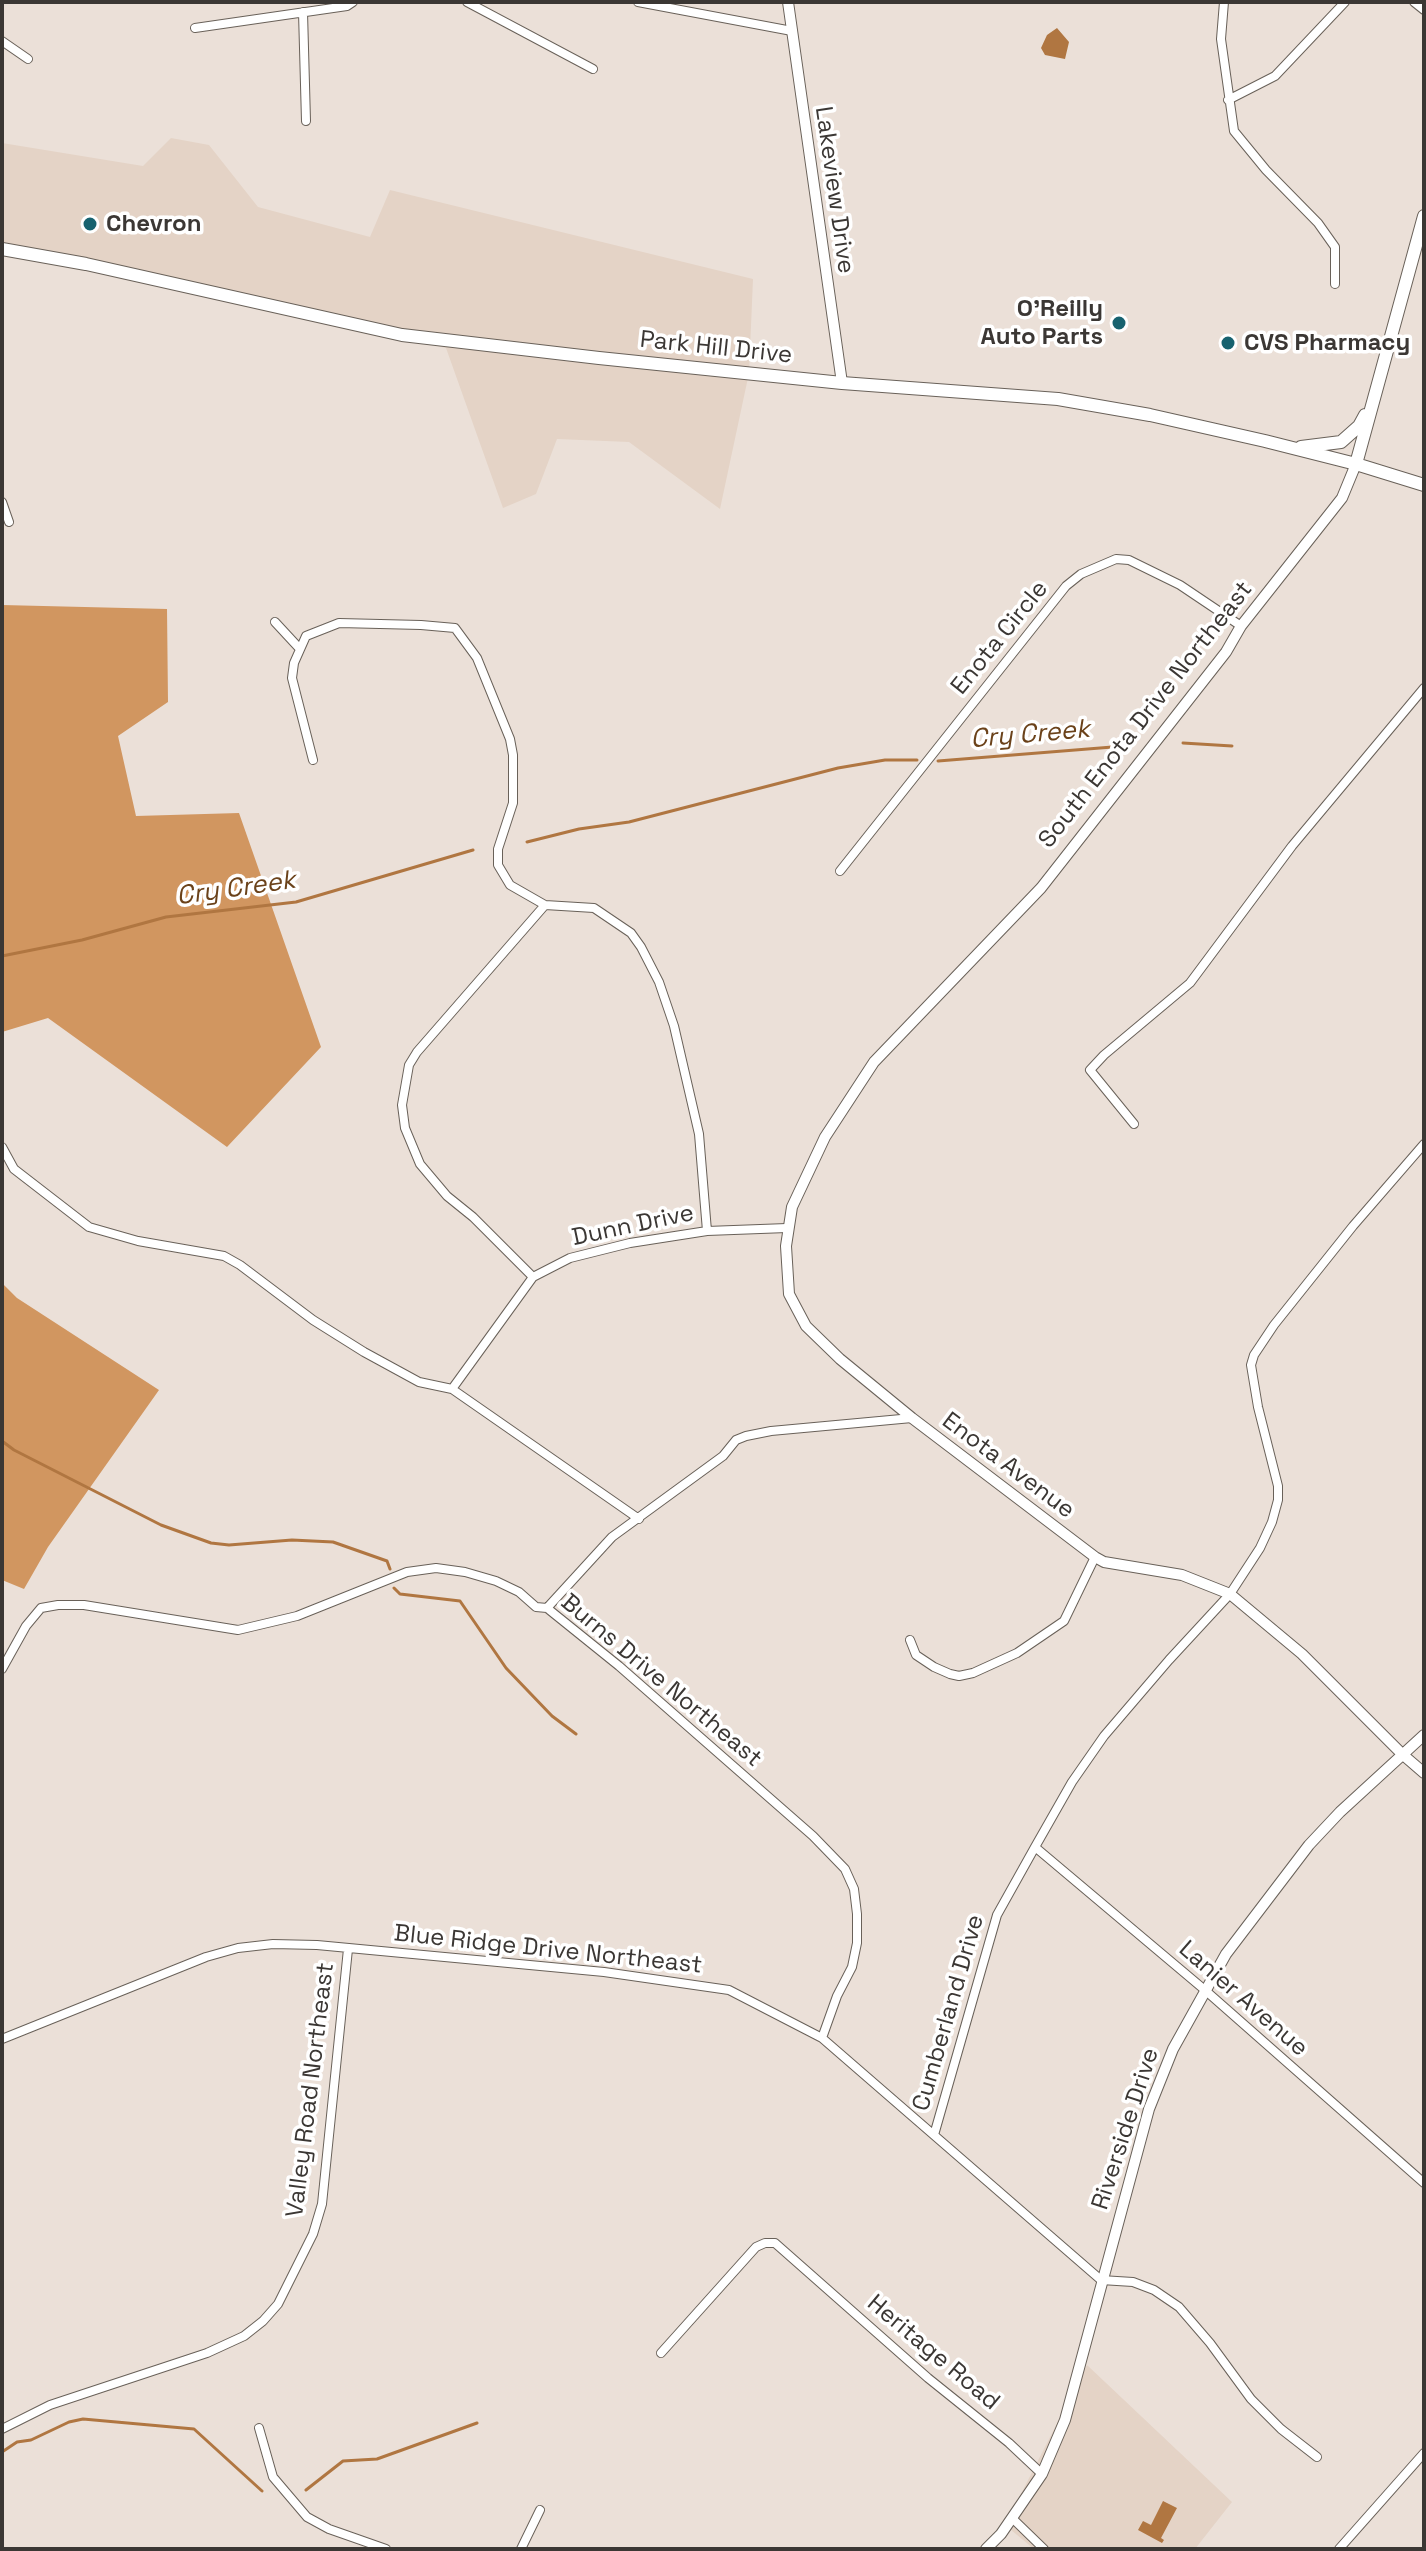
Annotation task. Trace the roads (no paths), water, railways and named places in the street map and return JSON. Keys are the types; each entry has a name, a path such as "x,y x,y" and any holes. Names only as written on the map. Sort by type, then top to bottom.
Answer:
{"main road":[{"name":"South Enota Drive Northeast","path":"1356,464 1424,216"},
{"name":"Park Hill Drive","path":"2,249 98,267 402,335 842,383 1058,399 1150,415 1294,448 1424,485"},
{"path":"1294,448 1341,442 1359,426 1372,402"}],"street":[{"path":"195,28 347,6 353,2"},
{"path":"467,2 482,5 593,69"},
{"path":"638,2 792,31"},
{"name":"Lakeview Drive","path":"788,2 842,383"},
{"path":"1224,2 1221,39 1234,131 1266,170 1318,223 1335,247 1335,284"},
{"path":"1228,100 1275,76 1345,2"},
{"path":"1414,2 1424,10"},
{"path":"303,12 306,121"},
{"path":"2,41 28,59"},
{"name":"South Enota Drive Northeast","path":"912,1418 840,1359 806,1326 789,1294 786,1246 792,1207 825,1137 874,1062 1041,888 1342,498 1356,464"},
{"path":"2,502 9,522"},
{"name":"Enota Circle","path":"840,871 1066,586 1081,574 1116,559 1129,560 1180,585 1241,626"},
{"path":"275,622 300,649"},
{"path":"313,760 292,678 294,663 306,636 339,623 455,628 477,658 510,739 513,755 513,803 498,849 498,865 510,885 545,905 594,908 631,933 659,982 674,1026 699,1134 707,1231"},
{"path":"1134,1124 1090,1070 1190,983 1292,846 1424,688"},
{"path":"533,1277 473,1217 447,1196 420,1164 405,1128 402,1105 409,1065 417,1052 545,905"},
{"name":"Cumberland Drive","path":"934,2135 997,1915 1072,1782 1104,1736 1230,1594 1260,1548 1272,1522 1278,1486 1258,1407 1251,1365 1254,1355 1343,1239 1424,1144"},
{"path":"2,1147 14,1169 89,1227 138,1241 224,1256 313,1320 364,1352 419,1382 452,1389 639,1519"},
{"name":"Dunn Drive","path":"452,1389 533,1277 570,1258 630,1243 707,1231 787,1228"},
{"name":"Enota Avenue","path":"547,1608 612,1537 723,1456 736,1440 771,1431 912,1418 1104,1562 1182,1575 1230,1594 1302,1654 1424,1773"},
{"path":"910,1640 916,1655 934,1667 959,1676 973,1673 1017,1653 1064,1621 1095,1557"},
{"name":"Burns Drive Northeast","path":"3,1666 26,1626 41,1608 58,1605 84,1605 238,1630 297,1616 407,1572 436,1568 496,1581 519,1592 536,1607 547,1608 619,1666 802,1826 845,1869 854,1889 857,1943 852,1967 837,1996 822,2038"},
{"name":"Riverside Drive","path":"986,2549 1042,2474 1065,2420 1149,2109 1173,2049 1226,1954 1309,1845 1340,1812 1424,1735"},
{"name":"Lanier Avenue","path":"1035,1847 1206,1991 1424,2183"},
{"name":"Blue Ridge Drive Northeast","path":"2,2039 206,1957 238,1948 273,1944 317,1945 604,1972 717,1987 729,1990 822,2038 1101,2280"},
{"name":"Valley Road Northeast","path":"2,2429 50,2405 207,2353 244,2336 278,2304 313,2234 322,2204 348,1949"},
{"name":"Heritage Road","path":"661,2353 756,2247 775,2243 1042,2474"},
{"path":"1101,2280 1133,2282 1154,2290 1179,2307 1251,2399 1281,2429 1317,2457"},
{"path":"259,2428 273,2477 307,2517 329,2529 386,2549"},
{"path":"1339,2549 1424,2453"},
{"path":"521,2549 540,2510"},
{"path":"1012,2518 1044,2549"}],"waterway":[{"name":"Cry Creek","path":"1183,743 1232,746"},
{"name":"Cry Creek","path":"938,761 1125,746"},
{"name":"Cry Creek","path":"527,842 579,829 629,822 838,768 885,760 917,760"},
{"name":"Cry Creek","path":"2,956 82,940 166,917 296,902 473,850"},
{"path":"2,1441 161,1525 211,1543 333,1542 387,1561 390,1569"},
{"path":"394,1588 400,1594 460,1601 506,1668 552,1716 576,1734"},
{"path":"2,2452 17,2442 31,2440 69,2422 83,2419 194,2429 262,2491"},
{"path":"306,2490 343,2461 377,2459 477,2423"}],"place":[{"name":"Chevron","path":"90,224"},
{"name":"O'Reilly Auto Parts","path":"1119,323"},
{"name":"CVS Pharmacy","path":"1228,343"}]}
